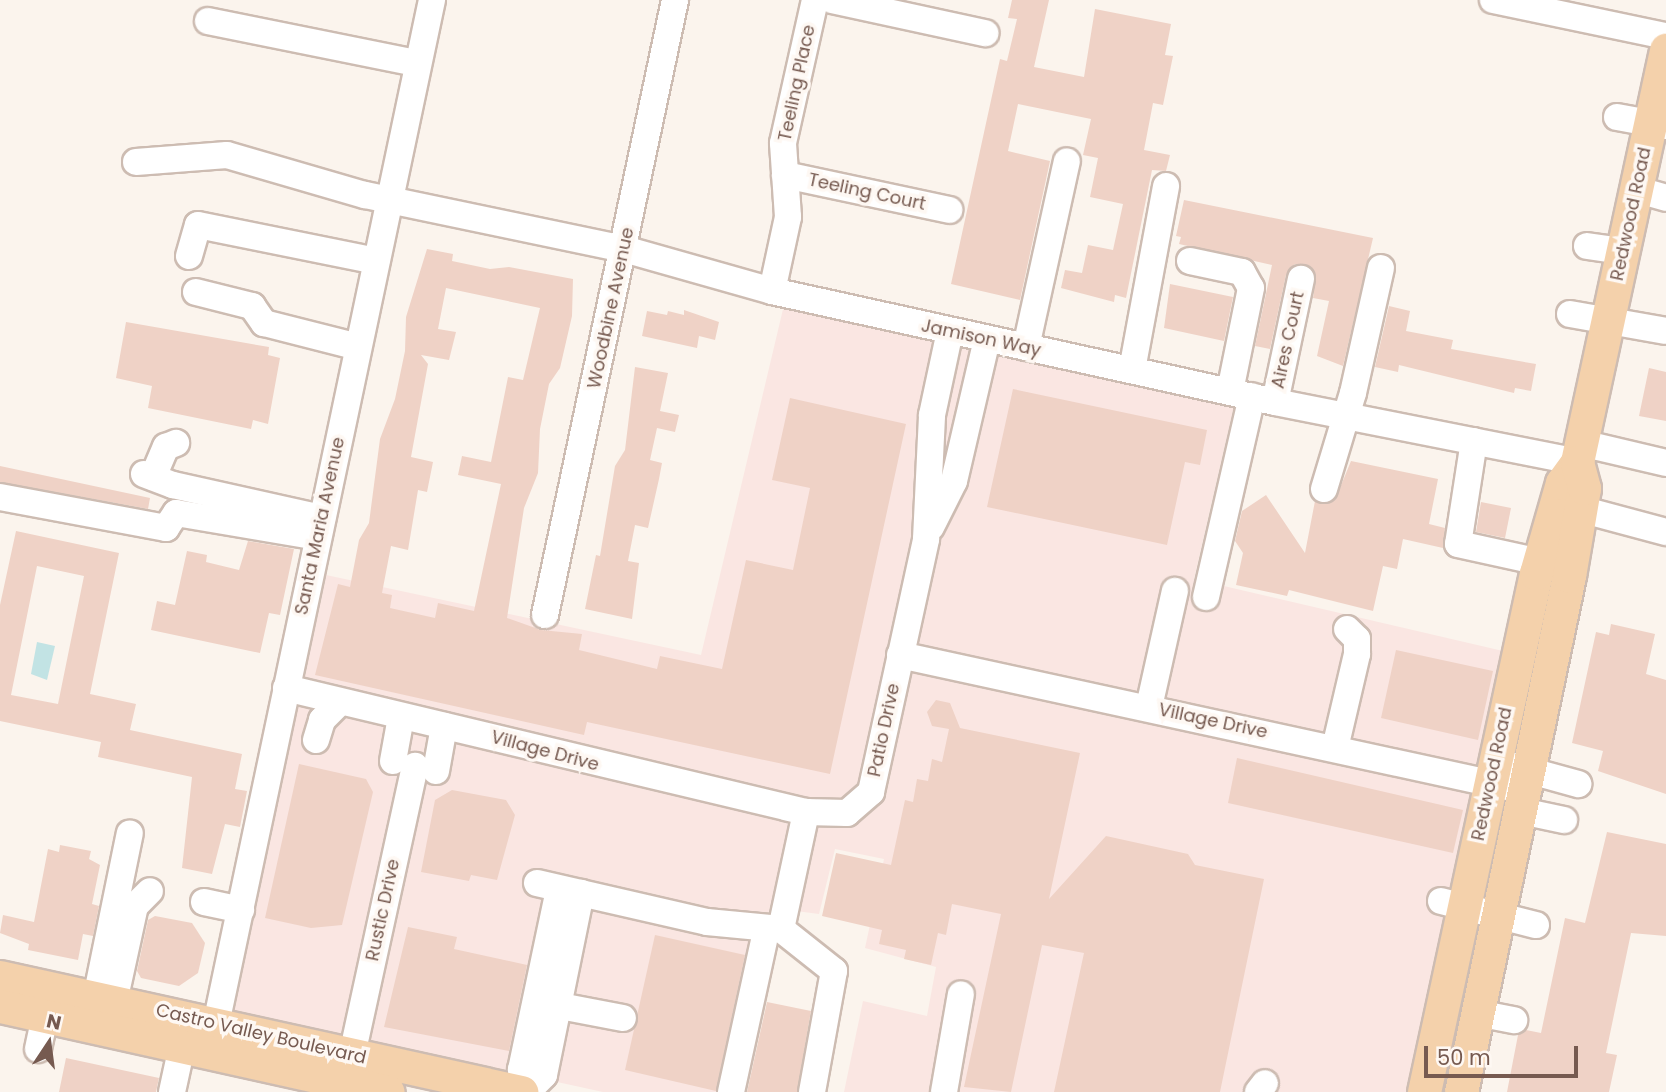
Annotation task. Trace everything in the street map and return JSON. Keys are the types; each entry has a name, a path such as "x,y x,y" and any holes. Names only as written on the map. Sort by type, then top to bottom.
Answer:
{"main road":[{"name":"Redwood Road","path":"1424,1092 1452,904 1493,772 1515,627 1562,483 1579,452 1623,251 1651,193 1666,49"},
{"name":"Redwood Road","path":"1461,1092 1525,790 1584,488 1579,452"},
{"name":"Castro Valley Boulevard","path":"0,977 105,1000 203,1041 380,1091"},
{"name":"Castro Valley Boulevard","path":"0,1006 45,1016 203,1041 352,1055 525,1092"}],"street":[{"name":"Santa Maria Avenue","path":"172,1092 203,1041 241,910 278,693 324,566 317,490 342,371 358,347 416,63 432,0"},
{"name":"Woodbine Avenue","path":"545,615 675,0"},
{"name":"Teeling Place","path":"772,291 788,217 783,143 815,0"},
{"path":"832,0 985,33"},
{"path":"1493,0 1666,36"},
{"path":"208,21 416,63"},
{"path":"1617,117 1658,125"},
{"name":"Jamison Way","path":"136,162 227,155 389,199 624,249 772,291 1252,396 1474,440 1666,463"},
{"path":"1026,347 1067,161"},
{"name":"Teeling Court","path":"785,175 949,210"},
{"path":"1132,370 1166,186"},
{"path":"189,256 198,225 376,261"},
{"path":"1587,246 1623,251"},
{"path":"1190,261 1242,272 1251,288 1252,396 1206,597"},
{"path":"1324,489 1381,268"},
{"name":"Aires Court","path":"1252,396 1301,279"},
{"path":"196,292 252,306 264,323 358,347"},
{"path":"1570,314 1609,318 1666,331"},
{"name":"Patio Drive","path":"806,812 847,813 871,792 926,539 932,415 950,331"},
{"name":"Patio Drive","path":"926,539 954,481 987,339"},
{"path":"1474,440 1458,544 1529,580"},
{"path":"184,445 166,447 156,479 320,527"},
{"path":"0,497 166,528 176,513 320,527"},
{"path":"1580,509 1666,532"},
{"path":"1149,707 1175,590"},
{"path":"1335,748 1357,654 1357,639 1347,629"},
{"name":"Village Drive","path":"900,655 1335,748 1493,772 1525,790"},
{"name":"Village Drive","path":"278,693 444,726 806,812"},
{"path":"269,741 311,739 322,720 339,703"},
{"path":"401,717 415,766"},
{"path":"415,766 444,726"},
{"name":"Rustic Drive","path":"352,1055 415,766"},
{"path":"1525,790 1578,784"},
{"path":"1525,790 1564,820"},
{"path":"731,1092 806,812"},
{"path":"105,1000 130,833"},
{"path":"559,888 774,930 834,971 812,1092"},
{"path":"525,1092 544,1075 560,1006 559,888"},
{"path":"525,1092 521,1070 559,888"},
{"path":"105,1000 135,906 150,891"},
{"path":"204,902 241,910"},
{"path":"1452,904 1536,925"},
{"path":"944,1092 961,994"},
{"path":"560,1006 623,1018"},
{"path":"1477,1013 1514,1020"},
{"path":"38,1049 45,1016"}],"shaded area":[{"path":"784,305 1234,406 1194,579 1503,651 1406,1092 844,1092 863,1001 927,1016 936,967 865,948 884,859 835,849 819,914 773,908 721,1092 603,1092 233,1011 326,575 701,655"}],"water":[{"path":"37,642 55,646 47,680 31,674"}],"building":[{"path":"1012,0 1049,0 1034,67 1084,77 1095,9 1171,24 1165,55 1173,56 1163,105 1153,103 1144,150 1170,155 1166,171 1152,170 1126,298 1115,295 1114,302 1061,288 1065,270 1082,273 1088,245 1113,250 1123,204 1090,197 1098,158 1083,155 1091,119 1018,104 1008,151 1050,161 1020,300 951,284 1000,59 1007,61 1017,19 1008,18"},
{"path":"1184,200 1373,238 1343,366 1317,356 1329,301 1313,298 1316,275 1305,264 1295,264 1286,275 1270,349 1255,346 1272,265 1179,244 1181,237 1176,236"},
{"path":"427,249 453,254 452,261 490,269 509,267 573,279 572,316 560,368 549,384 540,429 538,473 524,508 507,618 541,630 582,634 579,650 657,669 660,656 722,669 746,560 793,570 810,488 772,480 790,398 906,424 830,774 587,722 584,735 315,675 338,584 350,587 359,540 369,523 380,439 395,399 405,351 406,317","holes":["446,288 540,308 523,380 508,377 491,462 462,456 458,475 501,484 474,611 438,603 435,618 390,608 392,595 382,593 391,546 408,550 418,490 427,492 433,462 411,457 428,364 421,355 449,360 456,332 438,329"]},
{"path":"1170,284 1233,297 1224,341 1164,328"},
{"path":"1389,306 1410,311 1406,331 1453,340 1451,349 1536,364 1531,391 1515,388 1514,393 1399,365 1398,372 1375,367"},
{"path":"684,310 719,322 715,340 699,336 697,348 642,336 647,311 667,315 668,311 684,315"},
{"path":"126,322 269,347 268,355 280,358 268,424 253,420 251,429 148,408 152,386 116,378"},
{"path":"635,367 668,373 660,411 679,415 675,432 657,428 650,460 662,463 659,479 648,528 635,525 628,561 639,563 632,619 585,609 596,555 600,556 615,466 625,450"},
{"path":"1649,368 1666,372 1666,421 1639,416"},
{"path":"1013,389 1207,430 1200,465 1185,462 1167,545 987,507"},
{"path":"1351,461 1438,479 1429,524 1445,528 1443,548 1403,539 1397,569 1383,566 1373,611 1289,590 1287,596 1236,585 1243,553 1235,541 1242,511 1266,495 1305,553 1315,501 1327,504 1335,500"},
{"path":"0,466 150,498 148,509 0,482"},
{"path":"1481,502 1511,508 1505,538 1476,532"},
{"path":"16,531 119,553 90,694 136,704 130,730 242,754 235,789 247,791 240,827 225,824 212,874 182,868 192,777 98,757 101,742 0,721 0,605","holes":["37,566 84,576 58,704 11,695"]},
{"path":"248,541 294,549 280,615 269,613 260,653 151,630 157,601 175,605 187,551 207,555 206,562 239,570"},
{"path":"1611,624 1655,634 1646,674 1666,680 1666,794 1598,771 1603,751 1572,743 1596,632 1609,635"},
{"path":"1396,650 1493,671 1478,740 1381,718"},
{"path":"936,700 950,703 960,728 1080,753 1049,899 1106,836 1188,854 1195,865 1264,879 1220,1092 1054,1092 1084,953 1042,945 1011,1092 964,1087 1001,914 952,904 946,935 938,933 931,965 904,959 906,950 879,944 882,930 822,916 836,853 891,865 905,800 913,802 917,779 928,781 932,759 942,762 949,729 932,726 927,712"},
{"path":"1237,758 1463,810 1453,853 1228,803"},
{"path":"299,764 366,779 373,792 342,925 311,928 265,918"},
{"path":"452,790 506,800 515,815 497,880 471,875 469,881 421,872 435,800"},
{"path":"1607,832 1666,844 1666,936 1631,933 1606,1053 1617,1055 1609,1092 1507,1092 1518,1035 1526,1030 1541,1033 1565,918 1585,923"},
{"path":"60,845 91,851 89,859 100,865 92,904 99,906 93,936 83,934 78,960 28,950 29,944 0,933 3,915 34,922 48,849 59,852"},
{"path":"155,916 192,923 205,943 198,973 179,986 141,978 137,971 148,920"},
{"path":"408,927 457,937 454,949 527,965 509,1051 384,1027"},
{"path":"655,935 745,955 716,1091 625,1070"},
{"path":"767,1002 811,1011 797,1092 747,1092"},
{"path":"66,1058 159,1078 156,1092 59,1092"}]}
